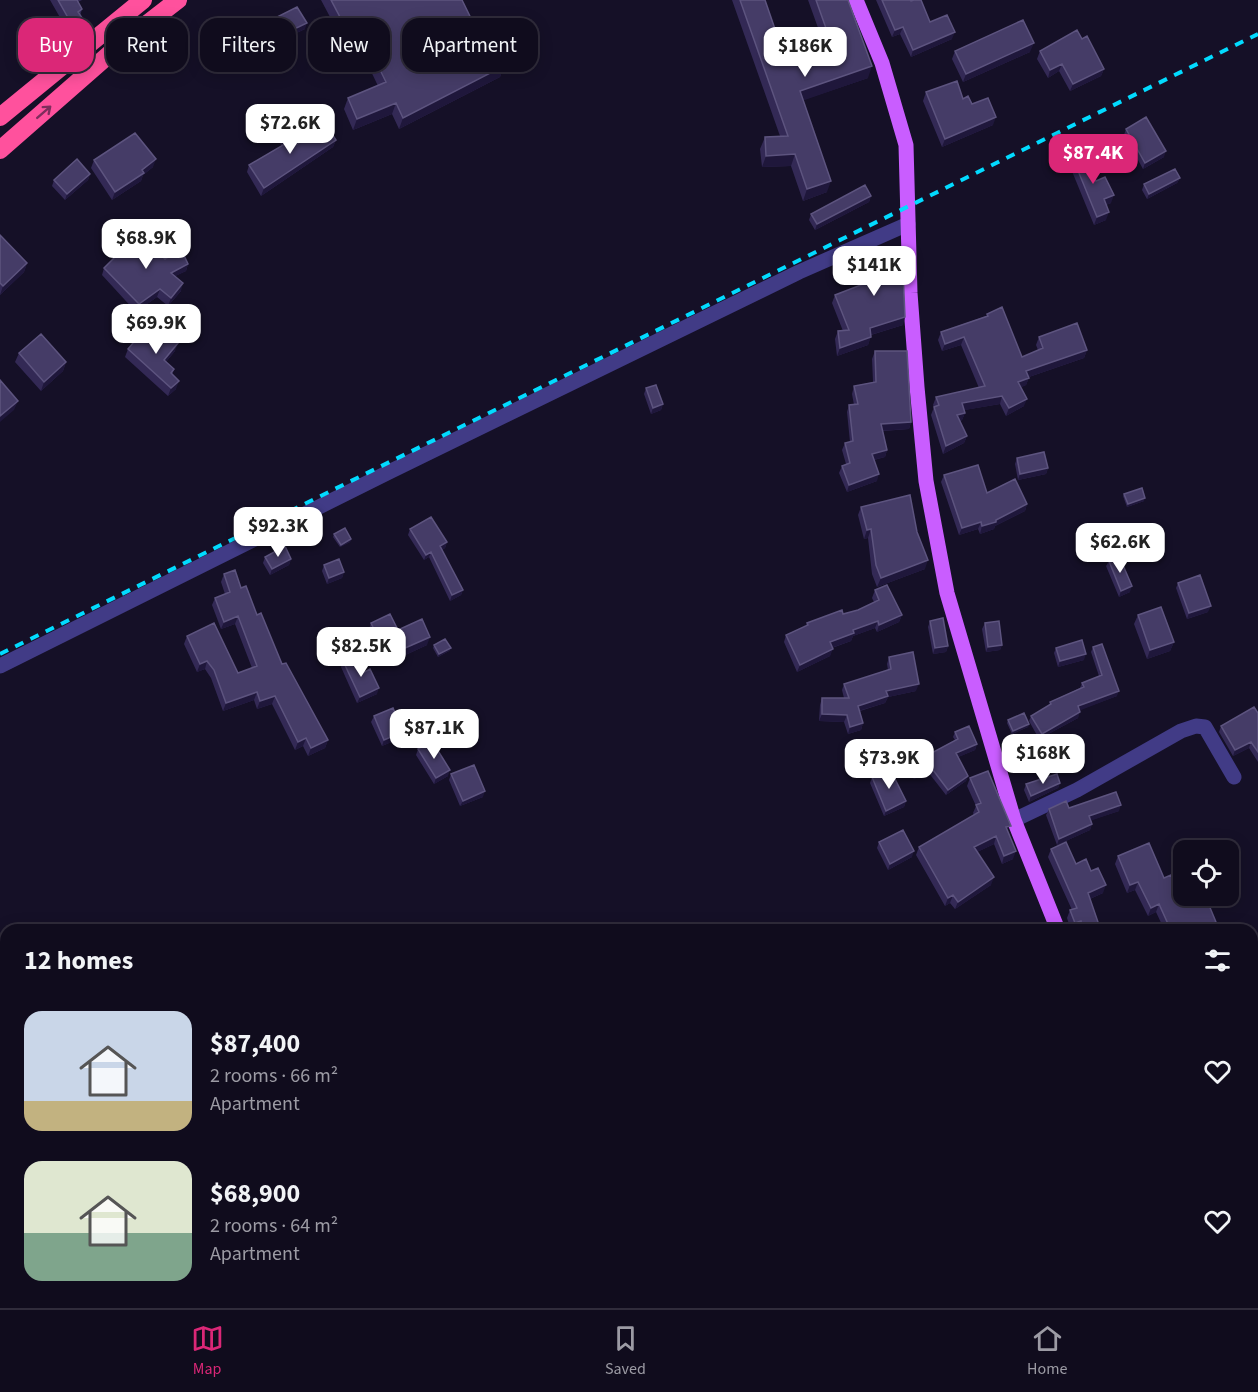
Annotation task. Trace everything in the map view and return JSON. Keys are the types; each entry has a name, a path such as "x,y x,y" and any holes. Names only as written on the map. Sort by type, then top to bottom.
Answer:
{"highway":[{"path":"0,117 143,0"},
{"path":"0,150 121,44 178,0"}],"main road":[{"path":"856,0 882,63 906,145 914,352 926,481 947,593 1014,820 1056,924"}],"street":[{"path":"0,666 389,472 799,272 908,224"},
{"path":"1014,820 1077,790 1181,731 1196,726 1205,727 1211,734 1234,777"}],"building":[{"path":"58,0 77,0 82,9 78,12 82,18 68,18"},
{"path":"331,0 462,0 471,18 402,18 402,72 492,72 403,118 396,103 357,119 348,98 386,82 381,72 390,72 390,18 340,18"},
{"path":"740,0 765,0 787,64 833,48 816,0 848,0 872,66 800,91 831,181 807,189 795,154 766,156 765,137 788,136"},
{"path":"882,0 921,0 930,22 947,15 955,32 913,50 903,27 895,30"},
{"path":"297,7 307,23 296,28 296,18 275,18"},
{"path":"1023,20 1034,43 966,74 955,51"},
{"path":"1077,30 1082,39 1087,36 1104,69 1073,84 1062,64 1050,70 1040,51"},
{"path":"957,81 963,99 968,96 972,104 988,98 996,117 945,139 926,92"},
{"path":"1146,117 1166,151 1145,163 1126,129"},
{"path":"326,125 336,140 264,188 249,165 285,144 282,131 293,128 297,144"},
{"path":"135,133 156,159 142,170 144,173 115,192 94,160"},
{"path":"1084,151 1096,181 1105,177 1114,195 1104,199 1109,212 1097,217 1072,156"},
{"path":"77,159 90,174 67,194 54,180"},
{"path":"1175,169 1180,178 1149,194 1144,184"},
{"path":"865,185 871,196 817,224 811,214"},
{"path":"138,234 165,259 181,249 188,264 171,273 183,283 171,298 160,289 139,304 104,268"},
{"path":"0,235 27,263 3,286 0,283"},
{"path":"902,250 905,317 870,328 871,337 840,348 838,331 849,330 835,295 866,283 864,251"},
{"path":"1002,307 1022,357 1043,348 1039,337 1077,323 1087,350 1026,371 1029,378 1018,382 1027,399 1009,408 1002,396 962,403 965,413 957,415 967,436 946,446 934,407 939,405 936,397 985,386 964,337 945,344 941,332 988,316 987,314"},
{"path":"144,330 156,340 163,331 178,343 164,360 174,369 171,373 179,381 171,388 128,349"},
{"path":"41,334 66,362 44,382 19,353"},
{"path":"875,351 907,351 911,422 881,424 887,450 872,454 879,474 849,485 842,466 850,463 845,443 853,441 849,405 858,404 854,386 876,382"},
{"path":"0,380 18,401 0,416"},
{"path":"656,385 663,404 653,408 646,388"},
{"path":"1044,452 1048,468 1020,474 1017,458"},
{"path":"978,465 987,493 1015,479 1027,504 996,522 982,526 981,522 962,528 944,475"},
{"path":"1142,488 1145,498 1128,504 1124,494"},
{"path":"910,495 917,532 928,560 881,578 876,565 871,529 867,530 861,507"},
{"path":"431,517 447,542 440,546 463,590 452,595 431,552 426,555 410,529"},
{"path":"345,528 351,539 341,545 334,534"},
{"path":"285,546 291,559 272,569 265,557"},
{"path":"1119,556 1132,586 1121,591 1109,561"},
{"path":"339,559 344,572 329,578 324,565"},
{"path":"235,570 241,588 246,586 257,615 261,613 282,664 286,663 328,740 311,748 306,738 298,742 275,696 260,701 257,692 226,703 214,670 207,661 200,664 187,636 214,623 238,673 257,666 238,616 224,622 215,598 230,592 224,574"},
{"path":"1200,575 1211,606 1189,613 1178,583"},
{"path":"887,585 902,615 879,625 878,621 853,630 854,633 830,642 833,649 800,665 786,635 808,625 807,623 842,610 843,614 858,610 879,600 875,590"},
{"path":"1161,607 1174,642 1150,650 1138,615"},
{"path":"390,614 398,630 422,619 430,637 387,656 371,623"},
{"path":"943,618 948,646 935,648 930,621"},
{"path":"999,621 1002,645 988,647 985,623"},
{"path":"445,639 451,648 439,654 434,645"},
{"path":"1082,640 1086,654 1060,661 1056,648"},
{"path":"1102,644 1119,691 1078,706 1080,712 1042,734 1031,716 1051,704 1050,702 1084,687 1082,683 1102,675 1093,647"},
{"path":"913,652 919,684 886,691 888,696 858,706 863,723 850,727 847,715 822,714 822,698 849,698 844,684 891,669 889,657"},
{"path":"353,657 361,674 370,669 379,688 360,697 343,661"},
{"path":"1254,707 1258,713 1258,752 1251,742 1235,750 1221,726"},
{"path":"393,708 403,732 384,740 374,716"},
{"path":"1024,713 1029,724 1013,731 1008,720"},
{"path":"969,726 977,744 956,753 968,776 948,790 930,766 916,773 911,764 958,739 955,732"},
{"path":"432,741 450,770 436,778 418,749"},
{"path":"474,765 485,791 463,801 451,774"},
{"path":"890,769 906,801 886,811 872,777"},
{"path":"988,771 1011,826 1006,827 1016,851 1004,856 996,836 974,847 994,877 958,902 953,895 948,898 919,847 979,812 976,805 981,803 970,778"},
{"path":"1057,774 1060,783 1031,796 1026,784"},
{"path":"1116,792 1121,805 1089,816 1092,824 1059,839 1049,809 1066,801 1069,808"},
{"path":"903,830 914,851 890,864 879,842"},
{"path":"1066,842 1076,864 1086,859 1091,871 1098,868 1106,885 1088,893 1099,924 1082,924 1081,921 1075,923 1070,910 1077,908 1051,849"},
{"path":"1149,843 1164,878 1171,875 1173,880 1173,906 1209,906 1216,922 1211,924 1168,924 1159,904 1151,908 1138,882 1130,885 1118,856"}],"railway":[{"path":"0,654 1258,34"}]}
